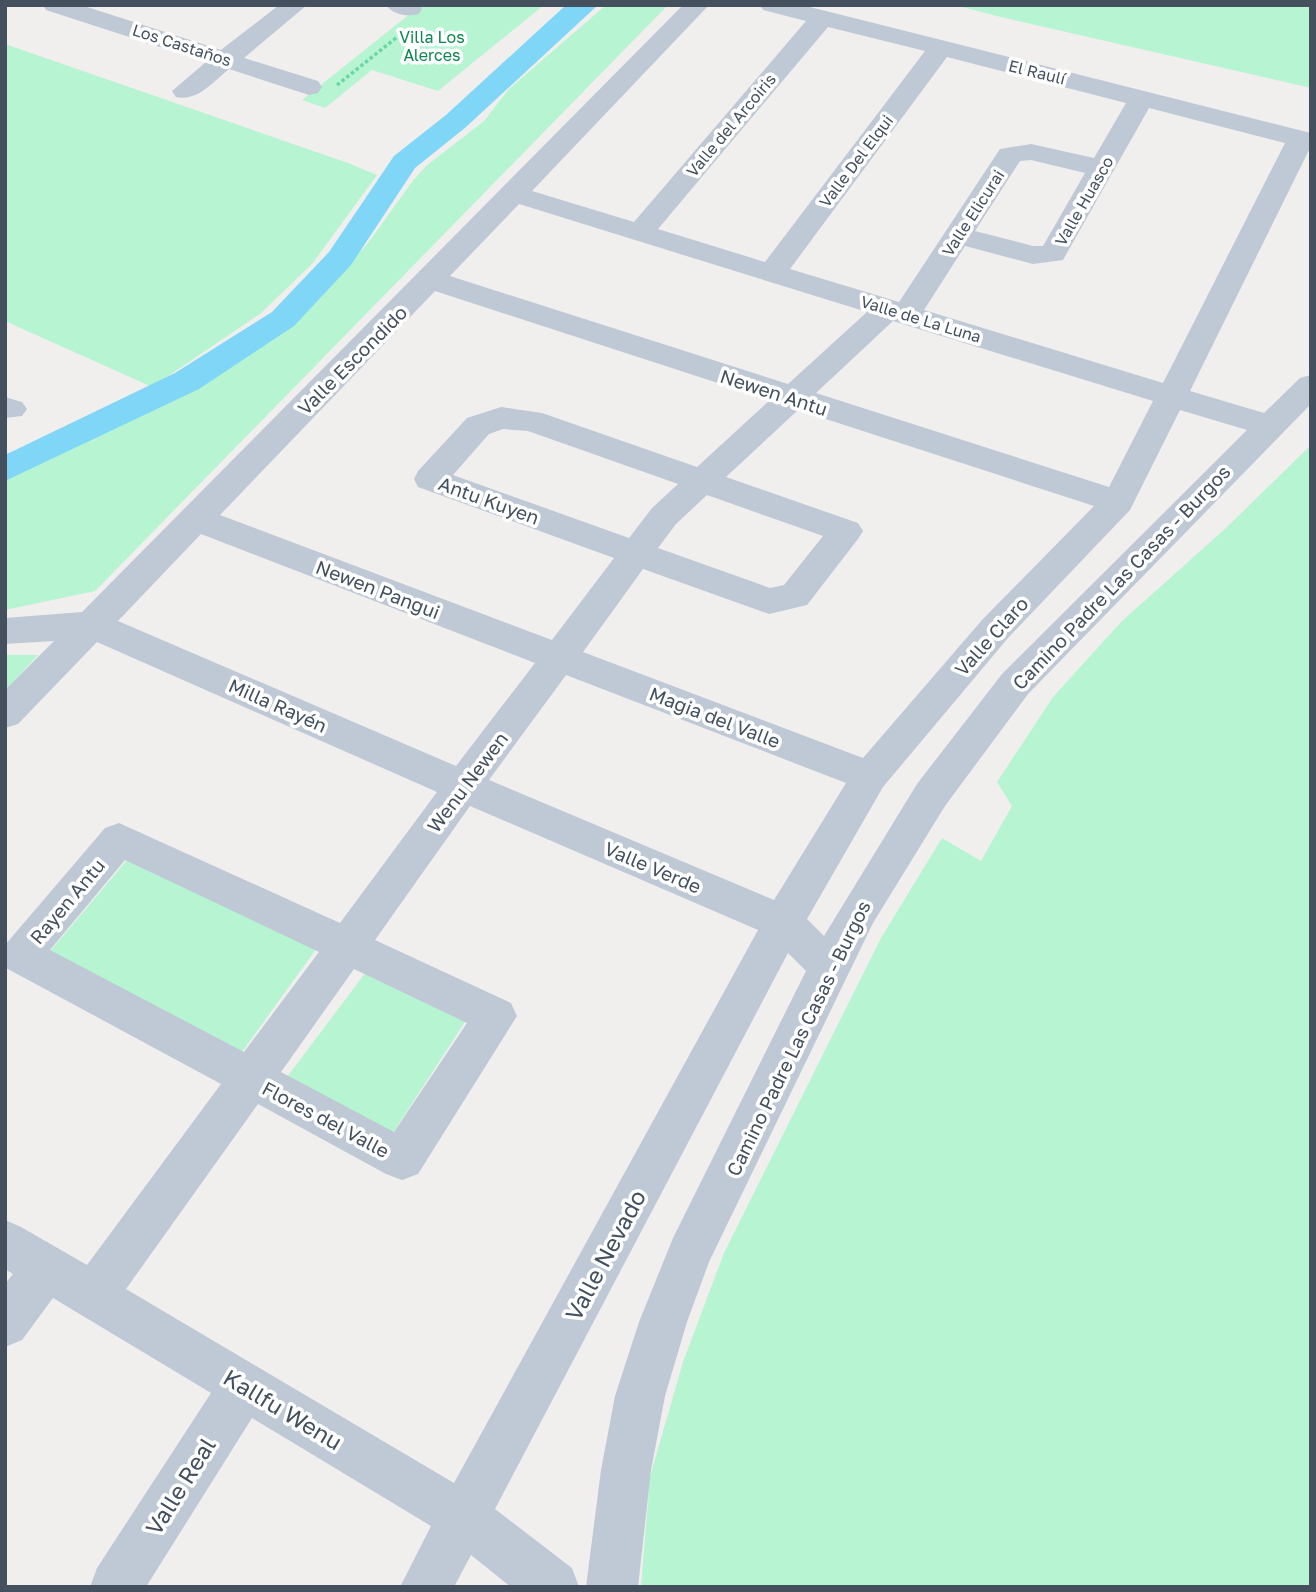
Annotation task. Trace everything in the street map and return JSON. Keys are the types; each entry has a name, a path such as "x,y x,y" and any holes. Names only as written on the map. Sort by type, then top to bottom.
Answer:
{"street":[{"name":"Los Castaños","path":"55,5 109,12 225,59 309,87"},
{"path":"185,91 295,5"},
{"name":"Valle Escondido","path":"5,714 549,160 697,5"},
{"name":"El Raulí","path":"772,5 1301,139 1173,397"},
{"name":"Valle del Arcoiris","path":"640,233 822,18"},
{"name":"Valle Del Elqui","path":"772,273 941,48"},
{"name":"Valle Huasco","path":"959,236 1033,256 1053,254 1141,99"},
{"name":"Valle Elicurai","path":"897,312 959,236 1014,153 1034,152 1102,169"},
{"path":"549,160 558,190 573,212"},
{"name":"Valle de La Luna","path":"514,194 1269,426"},
{"name":"Newen Antu","path":"431,280 1118,502"},
{"name":"Wenu Newen","path":"93,1296 463,786 664,516 792,398 897,312"},
{"name":"Camino Padre Las Casas - Burgos","path":"612,1587 626,1470 640,1396 663,1322 689,1254 829,967 865,900 931,795 1015,684 1311,385"},
{"name":"Valle Claro","path":"783,922 870,776 995,629 1118,502 1173,397"},
{"name":"Antu Kuyen","path":"636,554 430,479 478,426 489,421 512,418 531,421 700,482"},
{"path":"636,554 769,601 794,596 846,531 700,482"},
{"name":"Newen Pangui","path":"196,519 559,659"},
{"path":"5,631 93,625"},
{"name":"Milla Rayén","path":"93,625 463,786"},
{"name":"Magia del Valle","path":"559,659 870,776"},
{"name":"Valle Verde","path":"463,786 783,922 829,967"},
{"name":"Rayen Antu","path":"250,1080 21,955 119,839 347,945"},
{"name":"Valle Nevado","path":"426,1587 783,922"},
{"name":"Flores del Valle","path":"250,1080 402,1159 496,1016 347,945"},
{"name":"Kallfu Wenu","path":"5,1243 465,1518 553,1587"},
{"path":"5,1323 47,1268"},
{"name":"Valle Real","path":"116,1587 244,1386"}],"path":[{"path":"309,87 328,93 405,14"}],"green space":[{"name":"Villa Los Alerces","path":"421,5 544,5 438,91 372,70 325,108 302,100"},
{"path":"606,5 668,5 95,591 5,610 5,479 181,392 297,320 368,243 426,166 484,121 509,89"},
{"path":"954,5 1311,5 1311,88 1001,17"},
{"path":"5,44 377,175 312,264 261,313 152,387 5,321"},
{"path":"1311,445 1311,1587 641,1587 650,1477 683,1362 724,1253 881,938 942,838 981,861 1012,806 997,782 1053,697 1121,622 1226,528"},
{"path":"5,655 38,655 5,691"},
{"path":"128,859 317,948 239,1056 46,956"},
{"path":"369,968 470,1014 389,1139 284,1081"}],"waterway":[{"path":"5,469 187,381 283,319 340,258 404,162 456,121 573,12 585,5"}]}
